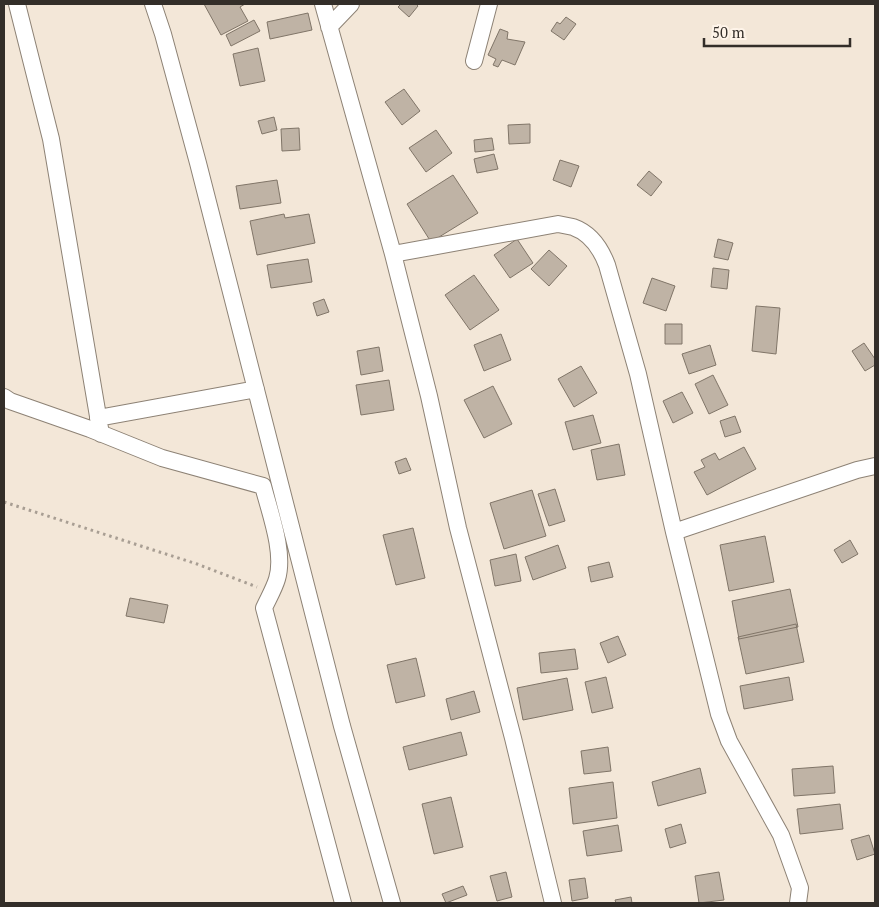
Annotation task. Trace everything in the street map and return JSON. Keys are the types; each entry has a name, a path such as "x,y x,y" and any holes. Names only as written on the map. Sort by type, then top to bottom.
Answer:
{"street":[{"path":"17,4 51,139 100,426"},
{"path":"153,4 198,163 342,726 392,903"},
{"path":"323,4 393,254 429,396 458,528 553,903"},
{"path":"329,27 351,4"},
{"path":"474,61 489,4"},
{"path":"393,254 558,224 574,227 584,232 603,255 638,374 674,532 719,714 730,741 781,835 800,888 798,903"},
{"path":"100,426 256,389"},
{"path":"4,397 10,401 100,426 162,458 263,486 279,549 277,580 264,608 343,903"},
{"path":"674,532 857,470 875,466"},
{"path":"279,549 297,546"}],"path":[{"path":"4,502 197,564 271,592 274,587"}],"building":[{"path":"204,4 245,4 240,7 248,21 221,35"},
{"path":"401,4 416,4 418,6 409,17 398,7"},
{"path":"308,13 312,30 270,39 267,22"},
{"path":"566,17 576,24 564,40 551,31 557,22 560,24"},
{"path":"254,20 260,31 231,46 226,35"},
{"path":"500,29 508,32 507,39 525,42 515,65 502,60 498,67 493,65 496,59 488,55"},
{"path":"258,48 265,81 240,86 233,54"},
{"path":"404,89 420,111 402,125 385,102"},
{"path":"274,117 277,130 262,134 258,121"},
{"path":"530,124 530,143 509,144 508,125"},
{"path":"299,128 300,150 282,151 281,129"},
{"path":"436,130 452,153 426,172 409,148"},
{"path":"492,138 494,150 475,152 474,140"},
{"path":"494,154 498,169 477,173 474,159"},
{"path":"560,160 579,166 571,187 553,180"},
{"path":"649,171 662,182 651,196 637,185"},
{"path":"453,175 478,213 431,242 407,204"},
{"path":"277,180 281,203 240,209 236,186"},
{"path":"284,214 285,218 309,214 315,243 257,255 250,221"},
{"path":"517,239 533,263 510,278 494,255"},
{"path":"718,239 733,243 728,260 714,257"},
{"path":"549,250 567,266 549,286 531,269"},
{"path":"308,259 312,282 271,288 267,265"},
{"path":"713,268 729,270 727,289 711,287"},
{"path":"474,275 499,310 470,330 445,295"},
{"path":"652,278 675,286 666,311 643,303"},
{"path":"324,299 329,312 317,316 313,303"},
{"path":"756,306 780,308 776,354 752,351"},
{"path":"665,324 682,324 682,344 665,344"},
{"path":"501,334 511,360 484,371 474,345"},
{"path":"864,343 875,359 875,365 865,371 852,351"},
{"path":"710,345 716,365 689,374 682,354"},
{"path":"379,347 383,371 361,375 357,351"},
{"path":"581,366 597,393 574,407 558,379"},
{"path":"713,375 728,405 709,414 695,384"},
{"path":"389,380 394,410 361,415 356,385"},
{"path":"493,386 512,424 484,438 464,400"},
{"path":"682,392 693,413 673,423 663,401"},
{"path":"593,415 601,443 573,450 565,422"},
{"path":"735,416 741,432 725,437 720,421"},
{"path":"619,444 625,475 597,480 591,450"},
{"path":"744,447 756,469 707,495 694,472 705,467 701,460 715,453 719,460"},
{"path":"406,458 411,470 399,474 395,462"},
{"path":"555,489 565,521 549,526 538,494"},
{"path":"532,490 546,536 504,549 490,503"},
{"path":"413,528 425,578 396,585 383,535"},
{"path":"765,536 774,582 729,591 720,545"},
{"path":"850,540 858,554 842,563 834,550"},
{"path":"558,545 566,568 533,580 525,557"},
{"path":"516,554 521,581 495,586 490,560"},
{"path":"609,562 613,577 591,582 588,567"},
{"path":"790,589 798,627 739,639 732,601"},
{"path":"130,598 168,605 164,623 126,616"},
{"path":"796,624 804,662 746,674 738,637"},
{"path":"618,636 626,655 608,663 600,643"},
{"path":"575,649 578,669 541,673 539,653"},
{"path":"416,658 425,696 396,703 387,665"},
{"path":"606,677 613,708 592,713 585,682"},
{"path":"789,677 793,700 744,709 740,686"},
{"path":"567,678 573,710 523,720 517,688"},
{"path":"474,691 480,712 451,720 446,699"},
{"path":"461,732 467,755 409,770 403,747"},
{"path":"608,747 611,771 584,774 581,751"},
{"path":"833,766 835,793 794,796 792,769"},
{"path":"700,768 706,793 658,806 652,782"},
{"path":"613,782 617,818 573,824 569,788"},
{"path":"451,797 463,847 434,854 422,804"},
{"path":"840,804 843,829 800,834 797,809"},
{"path":"681,824 686,843 670,848 665,829"},
{"path":"618,825 622,851 587,856 583,831"},
{"path":"869,835 875,854 857,860 851,840"},
{"path":"506,872 512,897 497,901 490,876"},
{"path":"719,872 724,900 699,903 695,876"},
{"path":"585,878 588,898 572,901 569,880"},
{"path":"463,886 467,895 446,903 442,894"},
{"path":"631,897 632,903 616,903 615,900"}]}
